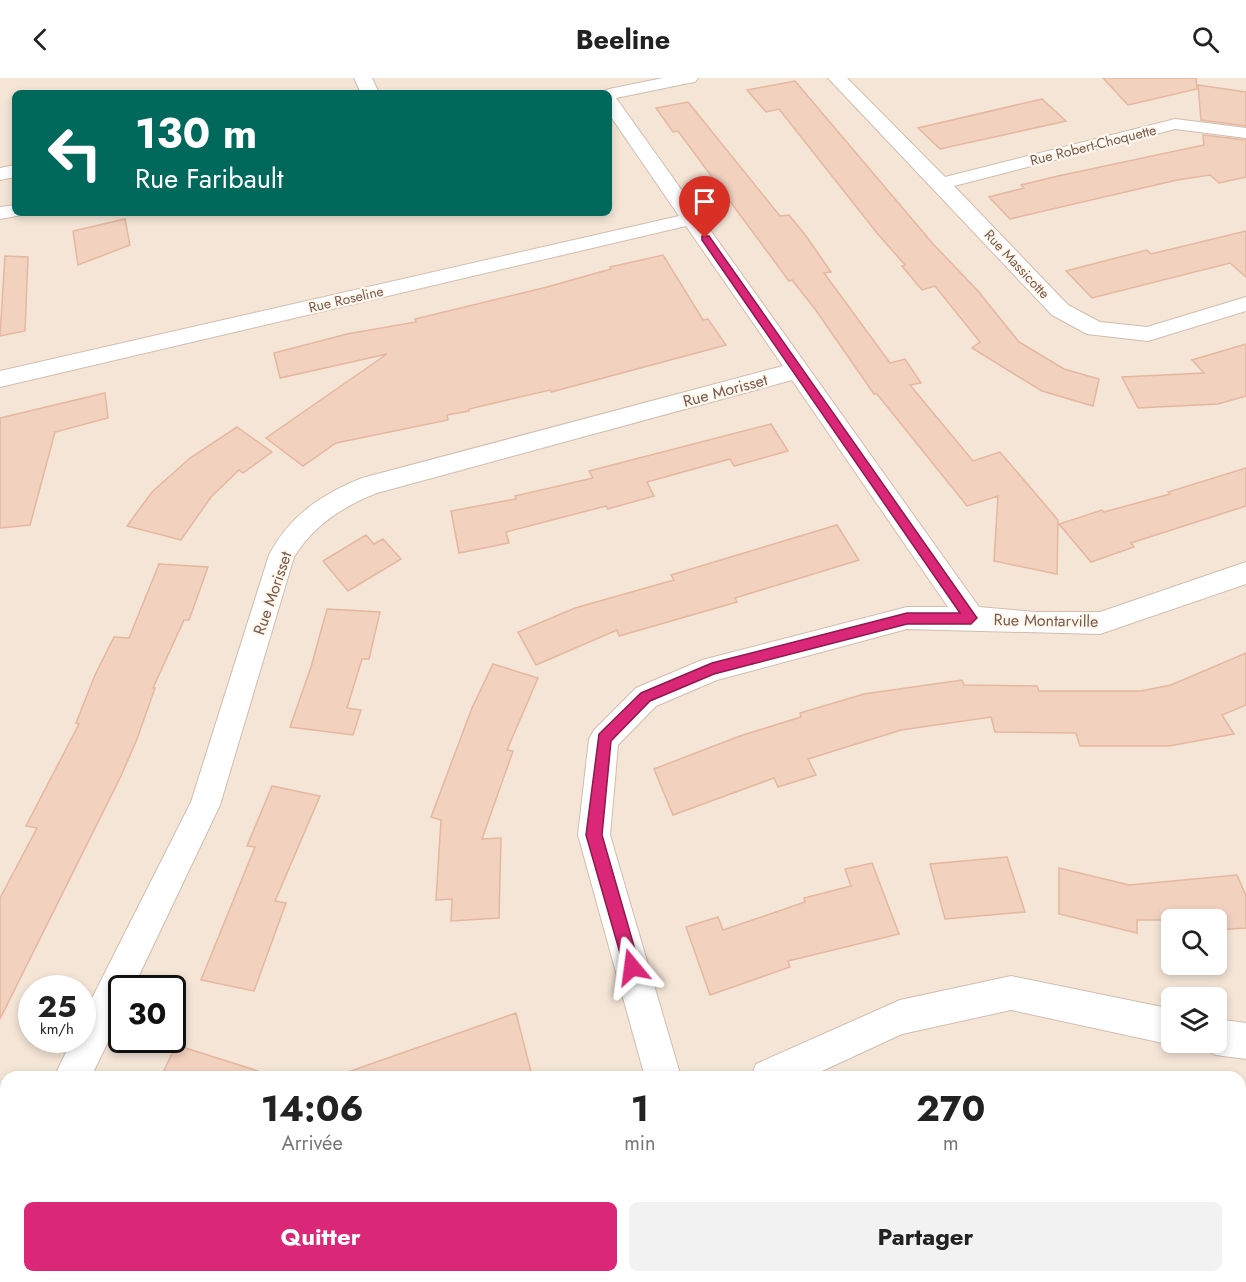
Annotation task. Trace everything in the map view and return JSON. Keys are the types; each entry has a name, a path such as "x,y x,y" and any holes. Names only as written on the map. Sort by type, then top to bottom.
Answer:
{"street":[{"path":"612,93 689,78"},
{"name":"Rue Massicotte","path":"837,78 1060,310 1095,329 1148,334 1246,304"},
{"path":"612,105 971,618"},
{"name":"Rue Robert-Choquette","path":"941,184 1175,124 1246,133"},
{"name":"Rue Roseline","path":"0,379 692,219"},
{"name":"Rue Morisset","path":"75,1071 205,805 282,555 297,531 342,496 372,485 798,370"},
{"name":"Rue Montarville","path":"661,1071 594,835 604,739 646,697 712,669 907,618 1100,623 1246,573"},
{"path":"782,1071 900,1017 1011,993 1161,1025"},
{"path":"1227,1038 1246,1041"}],"shaded area":[{"path":"0,78 1246,78 1246,1071 0,1071"}],"building":[{"path":"1103,78 1196,78 1197,89 1128,105"},
{"path":"795,81 934,245 978,291 1019,342 1064,369 1099,379 1093,406 1042,391 972,348 980,342 935,286 922,290 902,266 905,265 779,109 766,112 747,90"},
{"path":"1198,85 1246,92 1246,126 1201,120"},
{"path":"1042,99 1066,121 940,149 918,128"},
{"path":"688,102 780,216 789,215 806,236 831,272 824,273 890,363 905,359 921,383 910,385 973,461 1000,452 1058,520 1057,574 994,561 998,496 967,506 877,394 874,394 815,309 792,280 789,281 678,131 673,132 656,108"},
{"path":"1203,135 1246,140 1246,177 1219,183 1210,175 1177,180 1010,219 989,197 1024,188 1021,185 1058,176 1204,145"},
{"path":"125,219 130,245 78,265 73,231"},
{"path":"1246,231 1246,277 1230,263 1092,298 1066,271 1147,250 1151,254"},
{"path":"663,255 703,320 708,319 726,345 551,392 550,390 469,409 469,411 447,415 448,420 336,443 303,466 266,438 387,354 280,378 274,353 347,334 416,322 415,319 547,287 611,269 610,267"},
{"path":"5,256 28,257 25,331 0,336"},
{"path":"1246,344 1246,396 1218,404 1138,408 1122,377 1204,373 1192,360"},
{"path":"105,393 108,418 55,432 30,525 0,528 0,418"},
{"path":"771,424 788,451 734,466 730,459 647,482 654,496 506,532 509,543 459,553 451,511 516,499 515,496 593,478 589,471"},
{"path":"237,427 272,452 243,473 239,470 211,497 181,540 127,526 152,492 190,458"},
{"path":"1246,468 1246,506 1131,543 1134,547 1091,562 1059,524 1102,510 1104,512 1170,494 1168,492"},
{"path":"837,525 859,560 735,598 737,602 619,636 617,630 536,665 518,632 575,608 674,580 671,575"},
{"path":"366,535 374,544 383,539 401,559 348,591 323,561"},
{"path":"159,564 208,567 189,620 184,620 153,688 155,688 137,739 121,776 22,975 18,975 18,983 0,1019 0,898 37,828 26,826 79,724 76,723 95,675 114,637 129,638"},
{"path":"327,609 380,612 369,659 362,659 347,708 361,710 353,735 290,727 311,667"},
{"path":"1246,653 1246,705 1222,715 1234,734 1169,746 1080,746 1076,733 995,732 991,717 901,730 808,759 816,775 778,787 774,778 673,815 654,769 740,736 801,717 800,713 864,694 962,680 964,685 1037,686 1039,691 1141,691 1171,685"},
{"path":"493,664 538,678 507,750 513,751 482,839 501,838 499,918 451,921 452,899 436,900 441,820 431,817 472,708"},
{"path":"272,786 320,796 275,901 286,903 254,991 201,980 255,847 247,846"},
{"path":"1007,857 1025,912 945,919 930,864"},
{"path":"872,863 899,934 788,961 790,967 710,995 686,927 718,917 723,930 805,902 804,898 851,886 845,869"},
{"path":"1059,868 1129,885 1237,875 1246,896 1246,928 1227,929 1227,909 1161,909 1161,920 1137,920 1137,933 1059,914"},
{"path":"516,1013 531,1071 351,1071"},
{"path":"186,1048 258,1071 164,1071 172,1053 186,1053"}],"route":[{"path":"632,967 594,835 604,739 646,697 712,669 907,618 971,618 705,238"}]}
